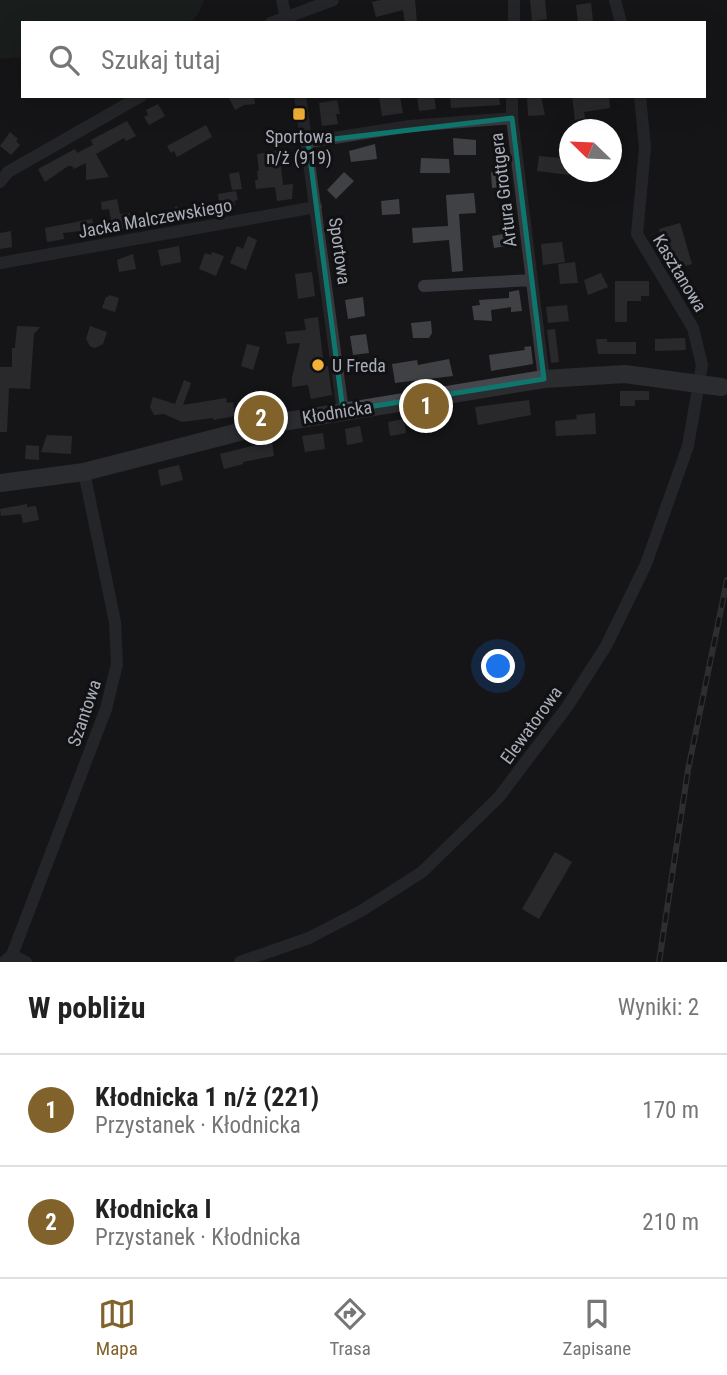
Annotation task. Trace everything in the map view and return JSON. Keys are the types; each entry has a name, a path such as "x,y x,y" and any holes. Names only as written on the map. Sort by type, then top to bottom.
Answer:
{"main road":[{"name":"Kłodnicka","path":"0,483 84,472 260,426 544,379 625,374 721,387"}],"street":[{"path":"282,0 287,20 333,0"},
{"path":"513,21 514,0"},
{"path":"615,0 620,21"},
{"path":"3,173 137,98"},
{"name":"Sportowa","path":"300,98 344,411"},
{"name":"Artura Grottgera","path":"512,98 512,118 544,379"},
{"name":"Kasztanowa","path":"640,98 645,148 637,234 693,328 702,365 698,383"},
{"path":"308,142 410,126 512,118"},
{"name":"Jacka Malczewskiego","path":"0,263 316,207"},
{"path":"424,286 532,280"},
{"name":"Elewatorowa","path":"240,962 309,938 361,911 422,872 499,797 567,707 599,656 646,564 688,446 698,383"},
{"name":"Szantowa","path":"8,959 106,709 117,664 115,622 84,472"},
{"path":"8,959 26,962"}],"highlighted area":[{"path":"512,118 544,379 343,411 308,142"}],"shaded area":[{"path":"0,0 204,0 192,21 21,21 21,57 0,59"}],"building":[{"path":"415,0 417,21 405,21 403,10 376,17 372,2"},
{"path":"530,0 545,0 547,19 532,21"},
{"path":"591,3 593,21 578,21 576,5"},
{"path":"229,98 254,98 255,104 244,105 235,110"},
{"path":"379,98 400,98 403,113 382,116"},
{"path":"417,98 434,98 436,109 419,111"},
{"path":"450,98 499,98 500,105 451,108"},
{"path":"527,98 541,98 545,115 528,116"},
{"path":"572,98 609,98 610,108 584,112 585,118 575,119"},
{"path":"337,100 340,114 336,114 338,124 322,126 319,103"},
{"path":"158,104 165,116 149,125 144,117 148,115 146,110"},
{"path":"127,121 136,136 126,141 124,138 96,154 109,177 86,180 86,163 74,169 68,166 45,182 38,169 75,149 77,153 93,145 91,140"},
{"path":"206,125 212,137 177,157 174,151 171,153 167,146"},
{"path":"10,132 20,145 11,155 0,146"},
{"path":"453,138 476,140 476,155 454,155"},
{"path":"375,144 377,159 351,162 349,151"},
{"path":"286,150 289,166 281,167 283,185 293,184 292,199 277,201 275,187 256,189 255,180 258,180 259,171 257,154"},
{"path":"539,156 559,158 559,174 537,171"},
{"path":"421,158 449,159 450,173 420,173"},
{"path":"507,170 509,186 492,188 491,172"},
{"path":"239,172 242,189 232,190 229,174"},
{"path":"344,172 354,181 336,199 327,190"},
{"path":"236,191 238,200 234,201 235,206 220,208 218,194"},
{"path":"474,193 476,213 459,214 463,271 452,272 449,240 413,243 412,228 448,226 446,195"},
{"path":"117,199 120,214 134,215 130,227 113,230 109,209 102,210 101,202"},
{"path":"399,199 400,214 382,215 381,201"},
{"path":"176,206 185,214 175,223 167,217"},
{"path":"92,219 95,233 81,236 80,231 63,233 64,239 47,242 45,228"},
{"path":"680,223 692,264 670,270 659,229"},
{"path":"511,228 514,245 494,248 492,236 503,234 503,230"},
{"path":"11,231 12,247 0,249 0,233"},
{"path":"248,236 257,240 246,270 230,263 237,246 243,249"},
{"path":"562,242 565,262 543,265 541,244"},
{"path":"179,246 181,262 161,266 158,250"},
{"path":"212,252 224,256 216,276 199,269 205,253 211,255"},
{"path":"133,254 136,269 119,272 117,260"},
{"path":"575,262 578,283 560,284 558,264"},
{"path":"312,272 315,296 298,299 295,274"},
{"path":"601,273 608,287 588,295 584,280"},
{"path":"615,281 649,281 649,296 641,296 641,301 627,301 627,322 615,322"},
{"path":"519,290 522,311 511,312 511,307 491,310 492,321 474,320 472,306 480,305 479,300 509,298 509,292"},
{"path":"109,295 119,298 115,312 102,308"},
{"path":"363,297 365,316 348,319 345,300"},
{"path":"567,305 569,321 548,323 546,307"},
{"path":"318,317 324,367 328,366 332,395 311,399 308,385 292,387 300,343 287,344 285,332 306,330 304,319"},
{"path":"431,321 432,333 429,338 413,338 411,323"},
{"path":"17,326 40,327 34,334 30,389 9,388 7,432 0,432 0,367 12,367 12,348 15,348"},
{"path":"90,326 107,332 103,344 95,348 90,346 86,339"},
{"path":"555,329 559,362 551,363 547,330"},
{"path":"366,334 369,353 353,355 350,336"},
{"path":"685,338 686,350 655,351 655,339"},
{"path":"596,339 607,339 607,342 636,342 636,354 598,354"},
{"path":"247,344 260,347 253,370 241,366"},
{"path":"531,346 533,364 491,371 489,355 525,350 524,347"},
{"path":"449,359 453,376 395,383 392,364 417,360 418,365"},
{"path":"184,380 191,383 183,405 226,398 227,403 233,402 235,416 182,422 164,414 154,415 150,407 153,397 175,404"},
{"path":"620,391 649,391 649,400 635,400 635,406 620,406"},
{"path":"529,400 531,415 478,425 475,407"},
{"path":"440,412 443,428 423,432 420,416"},
{"path":"595,413 596,434 556,436 555,421 577,419 576,415"},
{"path":"404,419 406,433 390,436 388,422"},
{"path":"360,426 363,442 347,445 345,429"},
{"path":"323,433 325,449 305,452 302,436"},
{"path":"47,435 72,436 71,454 41,452"},
{"path":"272,441 274,456 224,469 220,454"},
{"path":"26,445 39,446 39,460 25,459"},
{"path":"179,465 183,480 161,486 158,470"},
{"path":"27,504 27,507 36,506 39,520 23,523 21,514 1,516 0,509"},
{"path":"555,852 572,862 539,919 522,909"}],"railway":[{"path":"659,962 688,770 727,580"}],"place":[{"name":"Sportowa n/ż (919)","path":"299,114"},
{"name":"U Freda","path":"318,365"},
{"name":"Kłodnicka 1 n/ż (221)","path":"426,406"},
{"name":"Kłodnicka I","path":"261,418"}]}
